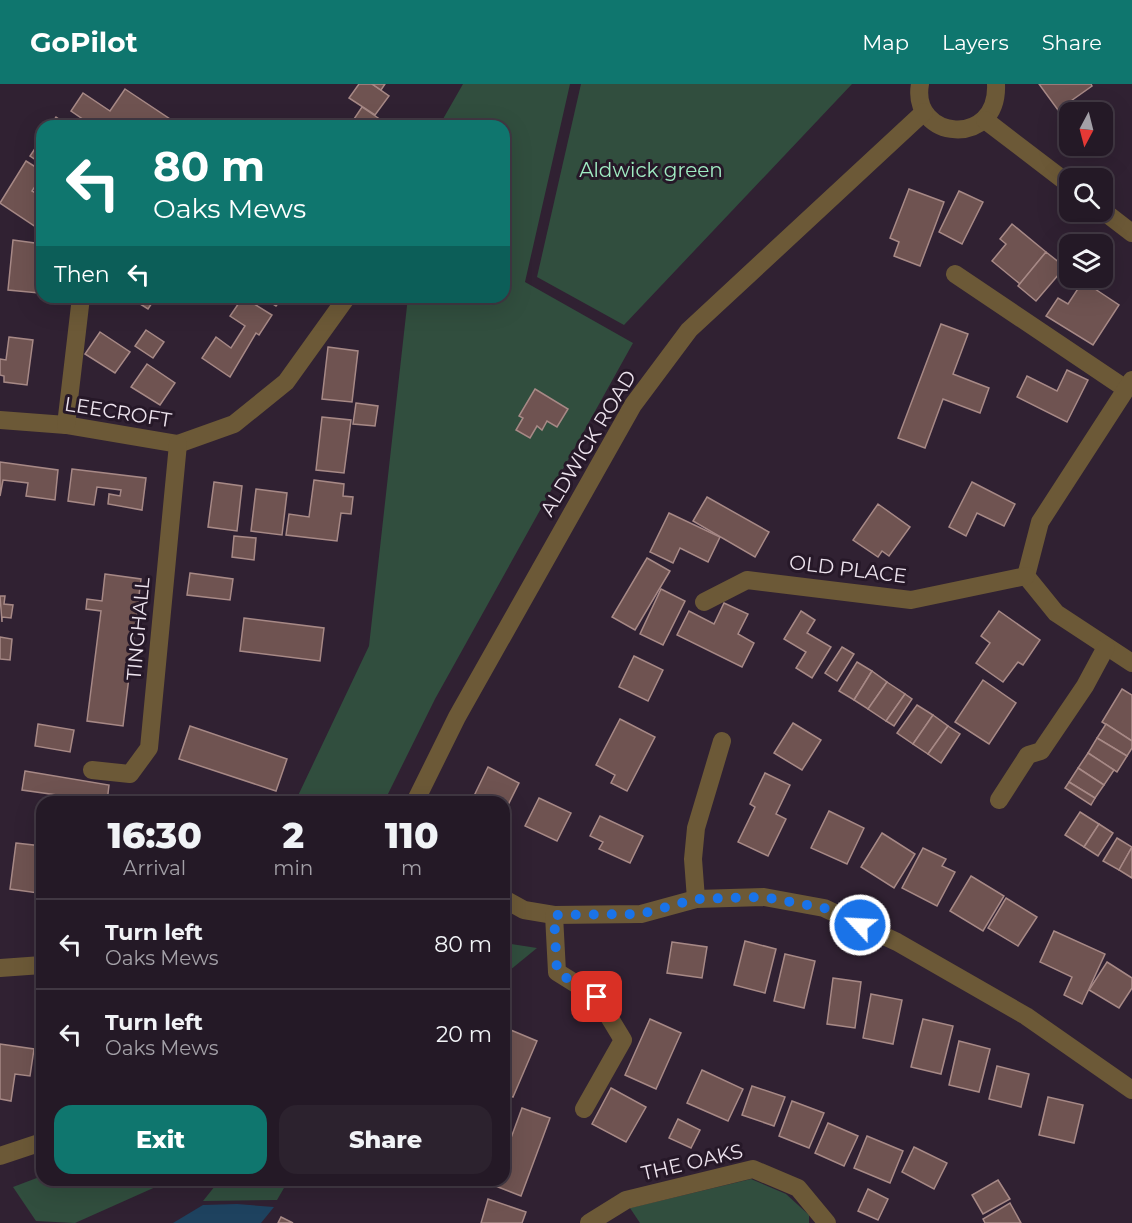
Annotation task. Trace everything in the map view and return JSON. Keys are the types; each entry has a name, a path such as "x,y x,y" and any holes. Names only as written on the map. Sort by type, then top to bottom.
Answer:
{"street":[{"path":"920,84 920,102 924,112 932,121 953,130 964,130 985,120 993,109 997,97 996,84"},
{"name":"ALDWICK ROAD","path":"418,796 457,717 633,405 689,330 924,112"},
{"path":"985,120 1059,176"},
{"path":"1113,218 1132,233"},
{"path":"955,274 1129,385 1040,522 1026,576 1056,614 1132,663"},
{"path":"66,425 80,303"},
{"name":"LEECROFT","path":"0,420 66,425 178,444 234,424 286,382 343,303"},
{"name":"TINGHALL","path":"92,770 130,774 149,748 178,444"},
{"name":"OLD PLACE","path":"704,602 747,580 911,600 1026,576"},
{"path":"999,800 1028,755 1041,751 1084,686 1106,647"},
{"path":"696,899 693,859 696,828 722,741"},
{"path":"510,902 524,910 554,915 641,914 696,899 764,897 824,908 897,942 1026,1016 1132,1090"},
{"path":"554,915 557,972 597,997 624,1040 584,1109"},
{"path":"0,968 36,965"},
{"path":"0,1156 36,1144"},
{"name":"THE OAKS","path":"589,1223 626,1200 753,1169 798,1188 827,1223"}],"green space":[{"path":"463,84 570,84 525,282 633,343 435,699 387,796 298,796 369,646 407,303 510,303 510,120 442,120"},
{"name":"Aldwick green","path":"581,84 852,84 624,325 537,277"},
{"path":"510,944 537,948 510,970"},
{"path":"36,1178 36,1186 158,1186 75,1223 36,1221 13,1187"},
{"path":"751,1179 786,1194 809,1215 809,1223 640,1223 630,1208"},
{"path":"215,1186 285,1186 277,1200 203,1201"}],"water":[{"path":"237,1204 274,1207 261,1223 173,1223 203,1205"}],"building":[{"path":"359,84 372,84 389,96 375,115 349,98"},
{"path":"372,84 385,84 381,90"},
{"path":"1039,84 1091,84 1092,86 1069,102 1059,102 1058,110"},
{"path":"125,89 172,120 84,120 71,111 83,93 110,111"},
{"path":"362,107 381,120 353,120"},
{"path":"36,147 36,160 30,156"},
{"path":"26,161 36,167 36,185 32,191 36,193 36,227 0,203"},
{"path":"909,189 944,202 920,266 894,256 899,242 890,238"},
{"path":"959,191 983,202 962,244 939,232"},
{"path":"1012,224 1046,252 1020,284 992,261 1006,244 1000,239"},
{"path":"13,240 36,243 36,293 8,290"},
{"path":"1046,252 1059,262 1059,274 1036,301 1018,286"},
{"path":"1078,288 1094,288 1119,305 1093,345 1046,316 1058,298 1068,304"},
{"path":"138,303 152,303 148,309"},
{"path":"239,303 253,303 272,315 259,335 256,333 230,377 202,358 216,337 231,348 245,326 230,316"},
{"path":"941,324 968,334 953,374 989,388 980,413 943,399 925,448 898,438"},
{"path":"146,330 164,342 153,358 135,346"},
{"path":"100,332 130,352 115,373 85,354"},
{"path":"9,337 33,340 27,385 4,382 4,376 0,375 0,359 6,360"},
{"path":"328,347 358,351 352,402 322,399"},
{"path":"147,364 175,383 160,405 131,387"},
{"path":"1067,370 1088,380 1067,422 1017,397 1027,376 1057,391"},
{"path":"535,389 568,409 557,427 547,421 542,430 537,426 530,438 516,430 523,418 519,416"},
{"path":"356,403 378,406 375,426 353,424"},
{"path":"322,417 351,420 344,473 316,470"},
{"path":"0,462 58,470 55,500 26,496 28,483 3,480 0,496"},
{"path":"72,469 146,478 142,510 108,504 109,494 120,496 121,490 97,487 94,505 68,501"},
{"path":"314,480 344,484 343,496 353,497 351,514 341,513 337,541 286,535 289,514 309,517"},
{"path":"214,482 242,486 237,531 208,527"},
{"path":"972,482 1015,504 1004,526 977,513 966,536 949,527"},
{"path":"256,489 287,493 282,535 251,531"},
{"path":"707,497 769,532 755,557 693,521"},
{"path":"878,504 910,527 889,556 882,551 878,557 853,540"},
{"path":"669,513 720,537 708,562 680,548 673,563 650,552"},
{"path":"234,536 256,538 254,560 232,557"},
{"path":"647,558 670,571 635,630 612,617"},
{"path":"190,573 233,579 230,600 187,595"},
{"path":"105,574 141,579 123,726 87,721 101,611 86,609 87,599 102,601"},
{"path":"661,589 685,601 663,645 640,634"},
{"path":"0,596 5,596 4,604 13,605 11,618 2,617 2,622"},
{"path":"724,603 748,614 738,634 754,643 742,667 677,635 689,611 714,624"},
{"path":"801,611 815,620 807,633 831,647 812,678 796,668 806,652 784,639"},
{"path":"999,611 1040,640 1023,665 1018,662 1003,682 976,663 990,643 981,636"},
{"path":"244,618 324,628 320,661 240,651"},
{"path":"0,637 12,639 10,660 0,659"},
{"path":"842,647 854,654 837,681 825,673"},
{"path":"634,656 663,670 648,701 619,687"},
{"path":"857,662 872,671 854,700 839,691"},
{"path":"872,671 887,682 868,709 854,700"},
{"path":"983,680 1016,703 989,744 955,722"},
{"path":"887,682 905,694 886,721 868,709"},
{"path":"1122,689 1132,695 1132,741 1102,722"},
{"path":"905,694 912,699 894,726 886,721"},
{"path":"917,705 933,715 913,744 897,733"},
{"path":"933,715 948,726 928,754 913,744"},
{"path":"620,719 655,737 627,791 611,783 615,775 596,765"},
{"path":"793,723 821,740 802,770 774,753"},
{"path":"38,724 74,730 70,752 35,746"},
{"path":"1106,724 1132,741 1132,748 1127,756 1097,738"},
{"path":"190,726 287,759 276,791 179,759"},
{"path":"948,726 960,734 941,763 928,754"},
{"path":"1097,738 1127,756 1117,772 1088,753"},
{"path":"1088,753 1114,770 1104,785 1078,768"},
{"path":"488,767 519,783 510,801 510,796 474,796"},
{"path":"1078,768 1104,785 1095,798 1069,782"},
{"path":"25,771 109,785 108,796 64,796 22,790"},
{"path":"765,773 790,785 776,814 786,819 768,856 738,842 755,807 750,804"},
{"path":"1069,782 1095,798 1091,805 1065,788"},
{"path":"539,798 571,813 557,841 525,826"},
{"path":"829,811 864,828 847,864 811,848"},
{"path":"1080,812 1099,824 1084,847 1065,835"},
{"path":"600,816 643,836 630,863 599,849 603,842 590,836"},
{"path":"1099,824 1113,833 1098,856 1084,847"},
{"path":"882,833 915,854 894,888 861,867"},
{"path":"1117,838 1132,847 1119,870 1103,861"},
{"path":"16,843 36,845 36,893 10,889"},
{"path":"1132,847 1132,878 1119,870"},
{"path":"923,848 946,859 942,866 955,872 937,906 902,888"},
{"path":"971,876 1004,896 983,931 950,911"},
{"path":"1006,898 1037,917 1018,946 988,928"},
{"path":"1054,931 1105,954 1082,1004 1064,995 1072,977 1040,962"},
{"path":"745,941 776,949 765,993 734,985"},
{"path":"672,942 707,947 702,978 667,973"},
{"path":"785,954 815,961 804,1008 774,1001"},
{"path":"1107,962 1132,978 1132,988 1119,1008 1089,990"},
{"path":"833,978 861,982 855,1028 827,1024"},
{"path":"871,994 902,1000 893,1044 863,1038"},
{"path":"650,1019 681,1033 656,1089 625,1075"},
{"path":"923,1019 953,1026 941,1074 911,1067"},
{"path":"510,1030 537,1041 513,1097 510,1096"},
{"path":"959,1041 990,1049 979,1092 949,1085"},
{"path":"0,1044 34,1049 30,1076 15,1074 11,1101 0,1099"},
{"path":"997,1066 1029,1074 1021,1107 989,1099"},
{"path":"702,1070 743,1089 728,1121 687,1103"},
{"path":"752,1086 785,1097 774,1126 742,1115"},
{"path":"611,1088 646,1107 626,1142 592,1124"},
{"path":"1048,1097 1083,1105 1074,1143 1039,1135"},
{"path":"792,1101 824,1113 809,1148 779,1136"},
{"path":"522,1108 550,1118 521,1196 496,1186 510,1186 510,1141"},
{"path":"678,1119 700,1130 691,1148 669,1138"},
{"path":"828,1123 858,1136 844,1166 815,1153"},
{"path":"867,1136 903,1151 890,1183 854,1168"},
{"path":"914,1147 947,1163 934,1189 902,1172"},
{"path":"998,1180 1010,1199 983,1214 972,1195"},
{"path":"868,1189 888,1199 878,1220 858,1211"},
{"path":"488,1199 526,1212 522,1223 481,1223"},
{"path":"1010,1203 1021,1223 985,1223 983,1219"},
{"path":"281,1217 293,1223 278,1223"}],"route":[{"path":"597,997 557,972 554,915 641,914 696,899 764,897 824,908 860,925"}]}
